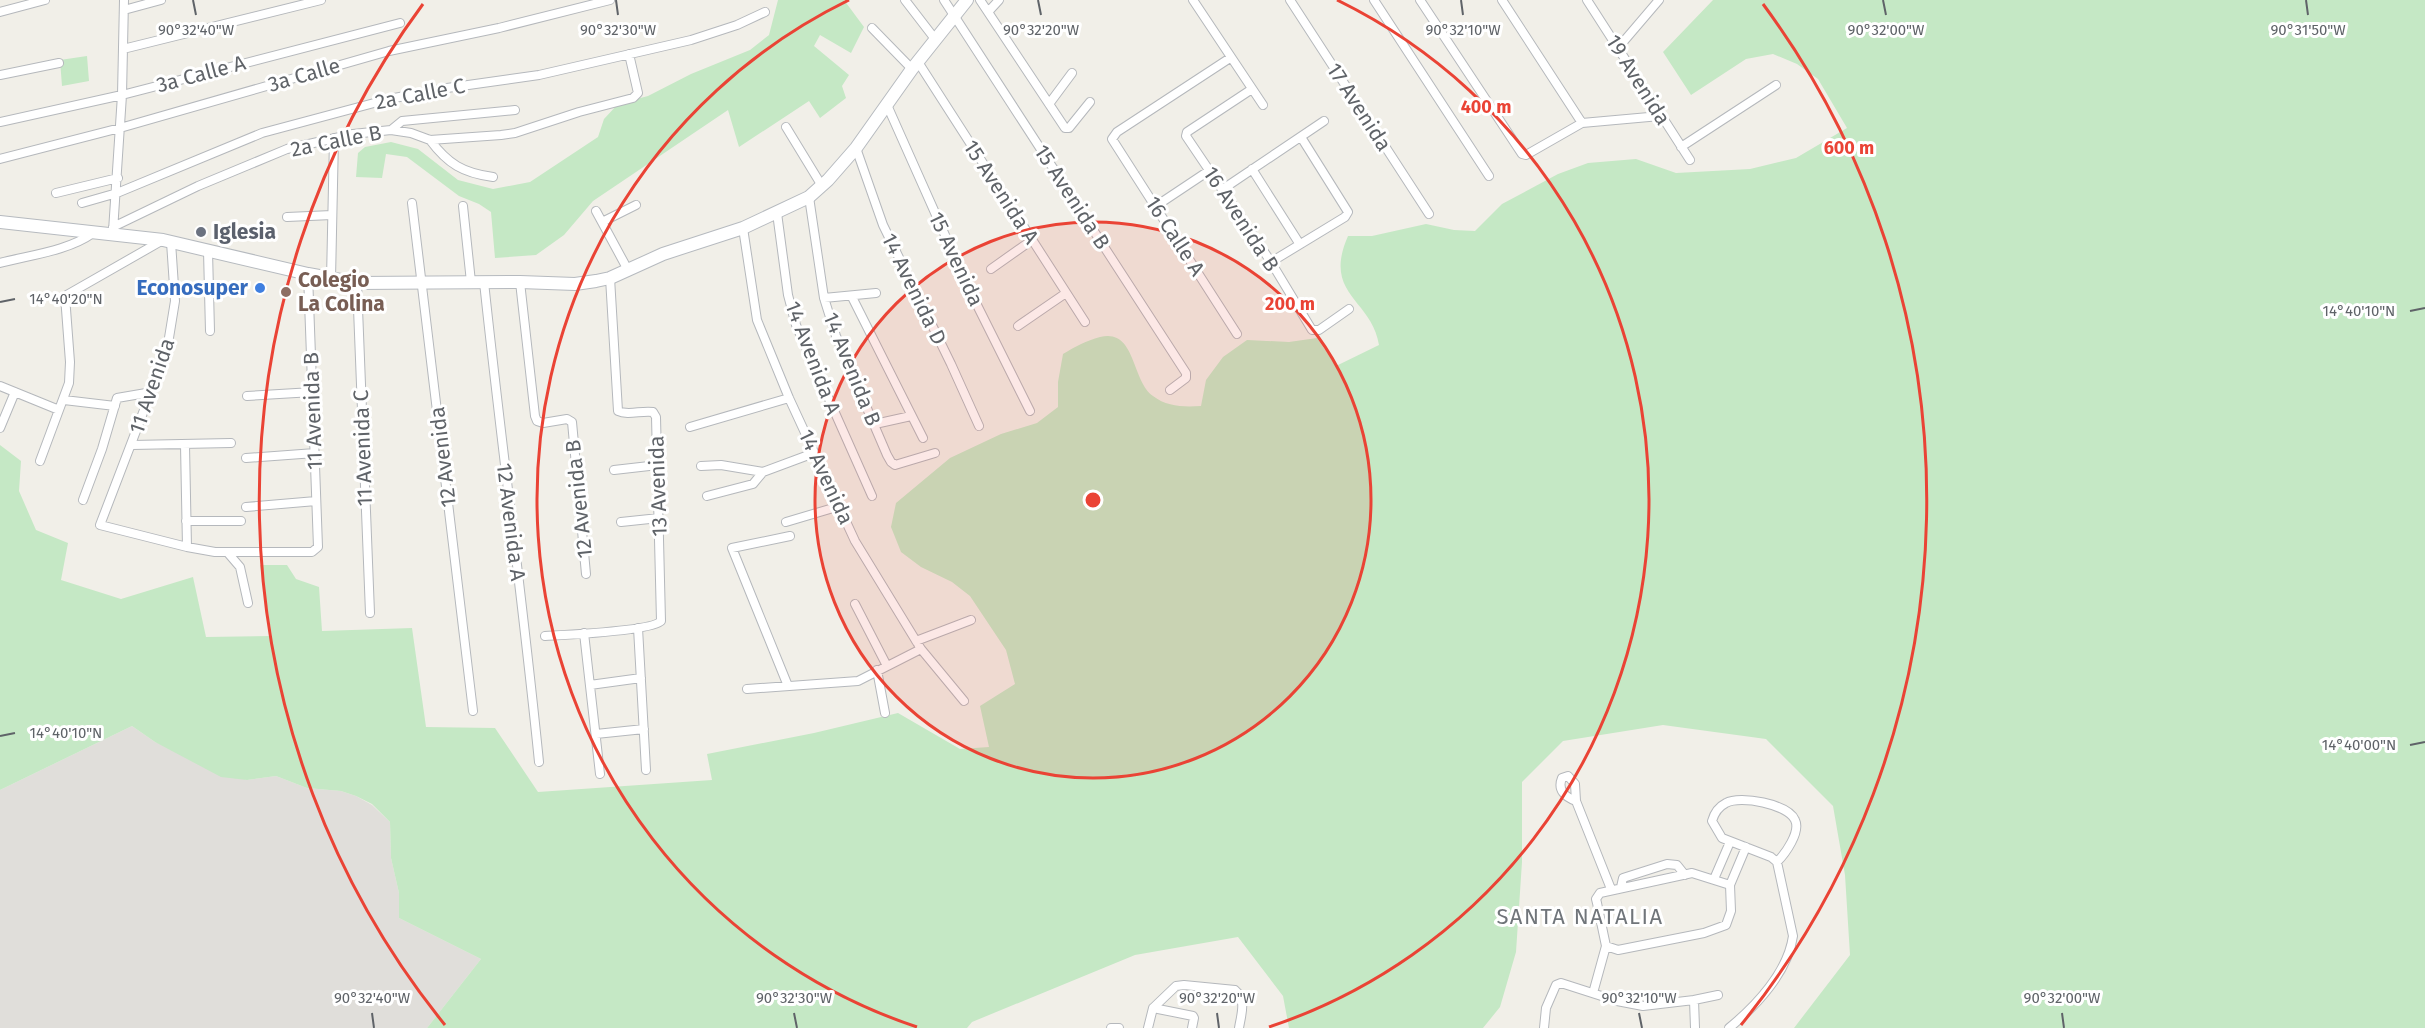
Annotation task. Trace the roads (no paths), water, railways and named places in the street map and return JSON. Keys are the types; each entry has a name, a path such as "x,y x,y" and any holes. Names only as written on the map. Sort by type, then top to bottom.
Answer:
{"street":[{"path":"0,12 23,3 45,0"},
{"path":"113,231 118,178 124,5 161,0"},
{"path":"123,49 321,0"},
{"name":"3a Calle","path":"0,159 120,128 389,51 499,28 610,0"},
{"path":"905,0 935,39"},
{"name":"15 Avenida B","path":"944,0 1186,373 1186,378 1170,390"},
{"path":"0,222 93,233 113,231 357,283 575,284 610,278 663,254 743,228 808,197 822,186 856,148 915,65 967,0"},
{"path":"980,0 1065,128 1069,128 1090,102"},
{"path":"988,12 999,0"},
{"path":"1193,0 1263,105"},
{"name":"17 Avenida","path":"1290,0 1429,214"},
{"path":"1374,0 1489,176"},
{"path":"1420,0 1521,154 1526,155 1582,123 1660,116"},
{"path":"1502,0 1582,123"},
{"name":"19 Avenida","path":"1587,0 1690,160"},
{"path":"1618,48 1659,0"},
{"name":"2a Calle C","path":"82,203 117,193 246,138 273,129 389,99 447,87 539,75 691,40 737,25 765,12"},
{"name":"3a Calle A","path":"0,122 122,95 400,22"},
{"path":"872,28 915,65"},
{"name":"2a Calle B","path":"113,231 198,186 269,155 334,138 391,130 411,133 430,140 515,133 579,112 633,98 638,93 629,54"},
{"name":"16 Calle A","path":"1230,58 1118,132 1112,139 1237,334"},
{"path":"0,75 59,63"},
{"name":"15 Avenida A","path":"915,65 1085,322"},
{"path":"1049,104 1072,73"},
{"path":"1681,147 1776,85"},
{"name":"16 Avenida B","path":"1252,89 1187,132 1185,136 1271,262 1312,330 1318,330 1349,309"},
{"name":"15 Avenida","path":"887,105 969,289 1030,411"},
{"path":"391,130 399,122 411,119 515,110"},
{"path":"1222,189 1324,121"},
{"path":"786,127 822,186"},
{"path":"1271,262 1345,217 1348,210 1301,137"},
{"path":"331,279 334,138"},
{"path":"430,140 456,166 472,174 493,177"},
{"name":"14 Avenida D","path":"856,148 883,225 979,426"},
{"path":"1252,169 1299,243"},
{"path":"1156,206 1210,170"},
{"path":"56,193 118,178"},
{"name":"14 Avenida B","path":"808,197 824,298 836,336 887,455 895,465 935,453"},
{"name":"12 Avenida","path":"412,203 473,711"},
{"path":"602,222 636,205"},
{"name":"12 Avenida A","path":"463,206 498,418 527,644 539,762"},
{"path":"596,212 628,270"},
{"name":"14 Avenida A","path":"777,213 788,295 796,325 872,496"},
{"path":"287,217 332,215"},
{"name":"14 Avenida","path":"743,228 757,320 789,398 855,541 918,645 964,701"},
{"path":"0,263 69,245 93,233"},
{"path":"991,269 1032,240"},
{"path":"40,461 69,388 66,295 167,241"},
{"name":"11 Avenida","path":"167,241 175,288 174,316 166,350 100,525 187,547"},
{"path":"208,251 210,331"},
{"name":"11 Avenida B","path":"228,553 312,552 318,547 308,274"},
{"name":"13 Avenida","path":"610,278 617,406 622,413 647,411 653,412 656,417 661,621 658,624 638,628"},
{"name":"12 Avenida B","path":"520,282 535,416 543,423 567,419 572,422 586,574"},
{"name":"11 Avenida C","path":"357,283 370,613"},
{"path":"824,298 876,293"},
{"path":"1018,326 1066,293"},
{"path":"852,297 923,438"},
{"path":"0,386 59,410"},
{"path":"0,428 15,392"},
{"path":"64,400 117,402 152,392"},
{"path":"247,396 313,392"},
{"path":"690,427 789,398"},
{"path":"83,500 117,402"},
{"path":"875,424 911,416"},
{"path":"132,445 185,446 231,443"},
{"path":"185,446 187,547 228,553 240,567 248,603"},
{"path":"246,458 315,453"},
{"path":"707,496 743,489 753,484 763,472 814,453"},
{"path":"614,470 658,465"},
{"path":"701,465 721,465 763,472"},
{"path":"246,507 316,501"},
{"path":"786,522 840,506"},
{"path":"621,522 659,518"},
{"path":"186,521 241,521"},
{"path":"788,686 732,548 790,536"},
{"path":"855,604 887,666"},
{"path":"747,689 858,681 887,666 918,645 971,620"},
{"path":"545,636 638,628 646,770"},
{"path":"584,633 600,774"},
{"path":"877,670 885,713"},
{"path":"590,685 641,678"},
{"path":"596,734 644,729"},
{"path":"1729,1028 1764,993 1780,970 1791,947 1791,924 1777,862 1771,856 1730,842 1717,832 1712,821 1716,812 1726,802 1751,800 1781,809 1795,820 1796,826 1788,848 1777,862"},
{"path":"1576,801 1611,889"},
{"path":"1714,879 1730,842"},
{"path":"1606,946 1618,950 1718,929 1726,925 1729,917 1730,885 1746,847"},
{"path":"1622,887 1623,878 1667,864 1677,865 1685,875"},
{"path":"1593,993 1606,946 1596,898 1600,893 1692,873 1730,885"},
{"path":"1544,1028 1546,1008 1556,985 1561,983 1648,1007 1718,995"},
{"path":"1148,1028 1153,1008 1176,986 1211,986 1235,990 1241,994 1243,1003 1239,1028"},
{"path":"1694,1000 1695,1028"},
{"path":"1153,1008 1193,1016 1192,1028"},
{"path":"1111,1028 1119,1028"}],"place":[{"name":"Iglesia","path":"201,232"},
{"name":"Econosuper","path":"260,288"},
{"name":"Colegio La Colina","path":"286,292"}],"district":[{"name":"SANTA NATALIA","path":"1580,916"}]}
